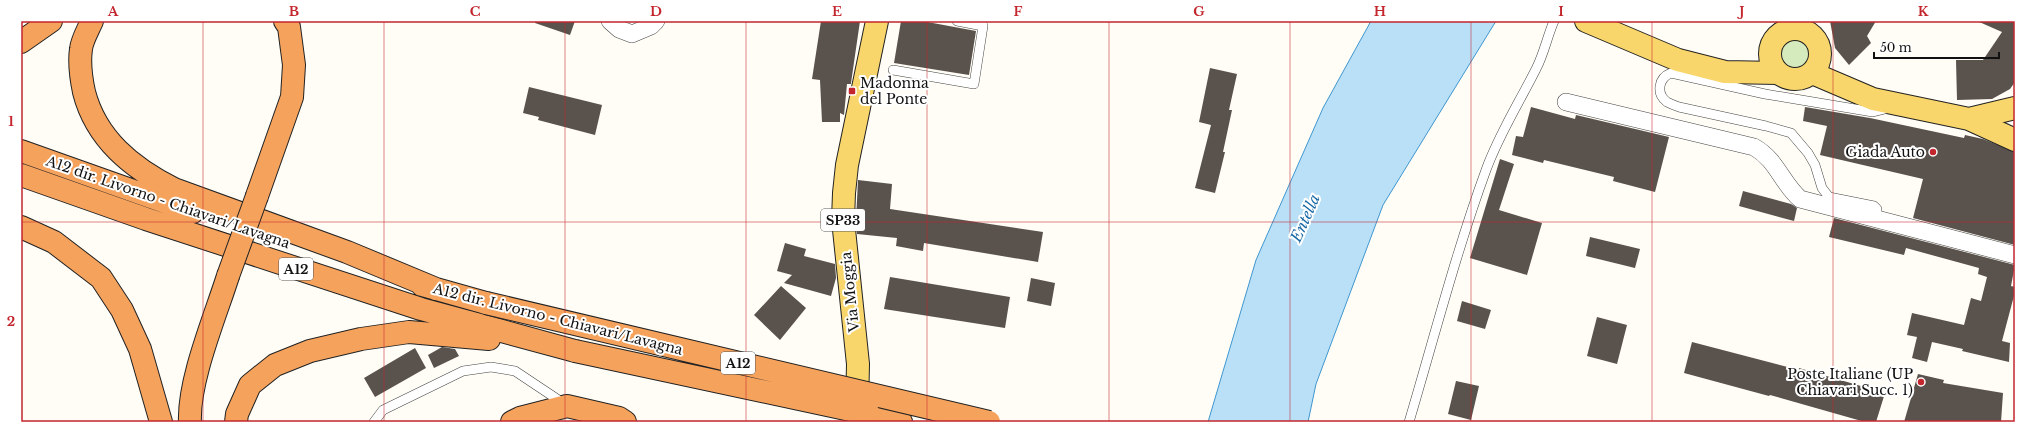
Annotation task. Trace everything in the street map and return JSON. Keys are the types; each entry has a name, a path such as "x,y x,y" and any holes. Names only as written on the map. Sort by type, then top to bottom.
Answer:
{"highway":[{"path":"21,42 50,21"},
{"path":"92,21 81,49 80,77 88,107 102,134 121,155 148,176 174,190 347,252 436,289"},
{"path":"190,422 189,410 200,362 228,276 292,98 294,65 289,27 285,21"},
{"name":"A12 dir. Livorno - Chiavari/Lavagna","path":"21,151 233,226 486,303 989,422"},
{"name":"A12","path":"21,175 146,220 420,309 568,349 901,422"},
{"path":"21,227 54,242 101,278 122,310 140,349 161,422"},
{"path":"236,422 237,414 250,384 275,365 310,351 361,339 409,332 470,337 568,349"},
{"path":"512,422 520,418 567,406 619,418 625,422"}],"main road":[{"name":"Via Moggia","path":"857,422 858,364 843,220 844,194 847,165 877,21"},
{"path":"1586,21 1678,60 1725,72 1778,73"},
{"path":"1783,27 1798,29 1813,28 1820,54 1817,67 1812,74 1798,80 1784,77 1778,73 1770,59 1770,51 1783,27"},
{"path":"1812,74 1873,99 1969,119 2015,140"},
{"path":"1969,119 2015,108"}],"street":[{"path":"610,21 618,29 632,34 652,26 656,21"},
{"path":"1566,102 1754,147 1766,154 1791,191 1800,199 2015,255"}],"lane":[{"path":"893,70 974,84 983,26 957,21"},
{"path":"1409,422 1454,267 1487,168 1506,123 1536,69 1548,41 1554,21"},
{"path":"1876,219 1877,209 1874,206 1830,197 1824,193 1816,165 1802,144 1791,133 1679,107 1667,101 1660,92 1660,82 1665,75 1671,73 1750,91 1874,112 1887,110 1897,104"},
{"path":"374,422 383,410 463,371 491,367 515,371 567,406"}],"green space":[{"path":"1792,37 1798,37 1807,42 1811,48 1811,60 1807,66 1798,71 1792,71 1783,66 1778,57 1778,51 1783,42"}],"water":[{"name":"Entella","path":"1371,21 1496,21 1383,205 1316,384 1308,422 1208,422 1256,260 1323,108"}],"building":[{"path":"535,21 575,21 570,35 535,23"},
{"path":"821,21 860,21 851,84 847,84 844,115 840,113 840,122 822,122 820,80 812,79"},
{"path":"901,21 922,21 976,31 969,75 894,63"},
{"path":"1830,21 1876,21 1867,36 1871,43 1849,65 1835,48"},
{"path":"1977,21 2015,21 2015,82 2010,89 1992,99 1957,100 1956,60 1983,60 2002,32"},
{"path":"1210,68 1237,74 1229,110 1232,110 1223,152 1225,152 1215,193 1195,188 1211,125 1199,122"},
{"path":"529,87 602,105 595,135 538,120 539,117 523,113"},
{"path":"1531,107 1575,119 1576,115 1669,137 1655,192 1613,181 1614,177 1544,160 1543,163 1512,155 1516,136 1523,137"},
{"path":"1805,107 1870,118 1964,138 1965,135 1983,139 2015,152 2015,245 1913,218 1923,179 1820,155 1827,126 1803,121"},
{"path":"1500,159 1514,164 1499,210 1542,223 1527,275 1470,258"},
{"path":"858,180 892,184 890,209 1043,232 1038,262 924,243 923,251 896,246 897,238 857,234 856,220"},
{"path":"1743,191 1791,204 1797,208 1794,221 1739,206"},
{"path":"1834,218 2015,265 2011,286 2015,287 2015,292 2002,341 2010,343 2009,362 1932,342 1927,362 1912,358 1917,337 1907,335 1912,313 1964,325 1971,298 1981,301 1987,277 1978,274 1979,268 1906,248 1904,255 1829,237"},
{"path":"1590,237 1640,249 1635,268 1586,256"},
{"path":"785,243 806,249 804,256 835,264 836,278 831,296 784,283 792,275 777,271"},
{"path":"890,277 1010,297 1005,328 884,309"},
{"path":"1031,278 1055,283 1051,306 1027,301"},
{"path":"781,286 806,308 780,340 754,315"},
{"path":"1462,301 1491,310 1485,329 1457,321"},
{"path":"1597,317 1627,325 1617,364 1587,356"},
{"path":"1692,342 1799,370 1799,368 1885,393 1876,422 1865,422 1770,395 1769,396 1684,373"},
{"path":"442,347 455,349 459,356 434,368 428,355"},
{"path":"415,348 426,368 375,397 364,378"},
{"path":"1918,374 1944,380 1943,383 2003,393 2001,422 1904,422"},
{"path":"1456,381 1479,386 1471,420 1448,414"}],"place":[{"name":"Madonna del Ponte","path":"852,91"},
{"name":"Giada Auto","path":"1933,152"},
{"name":"Poste Italiane (UP Chiavari Succ. 1)","path":"1921,382"}]}
